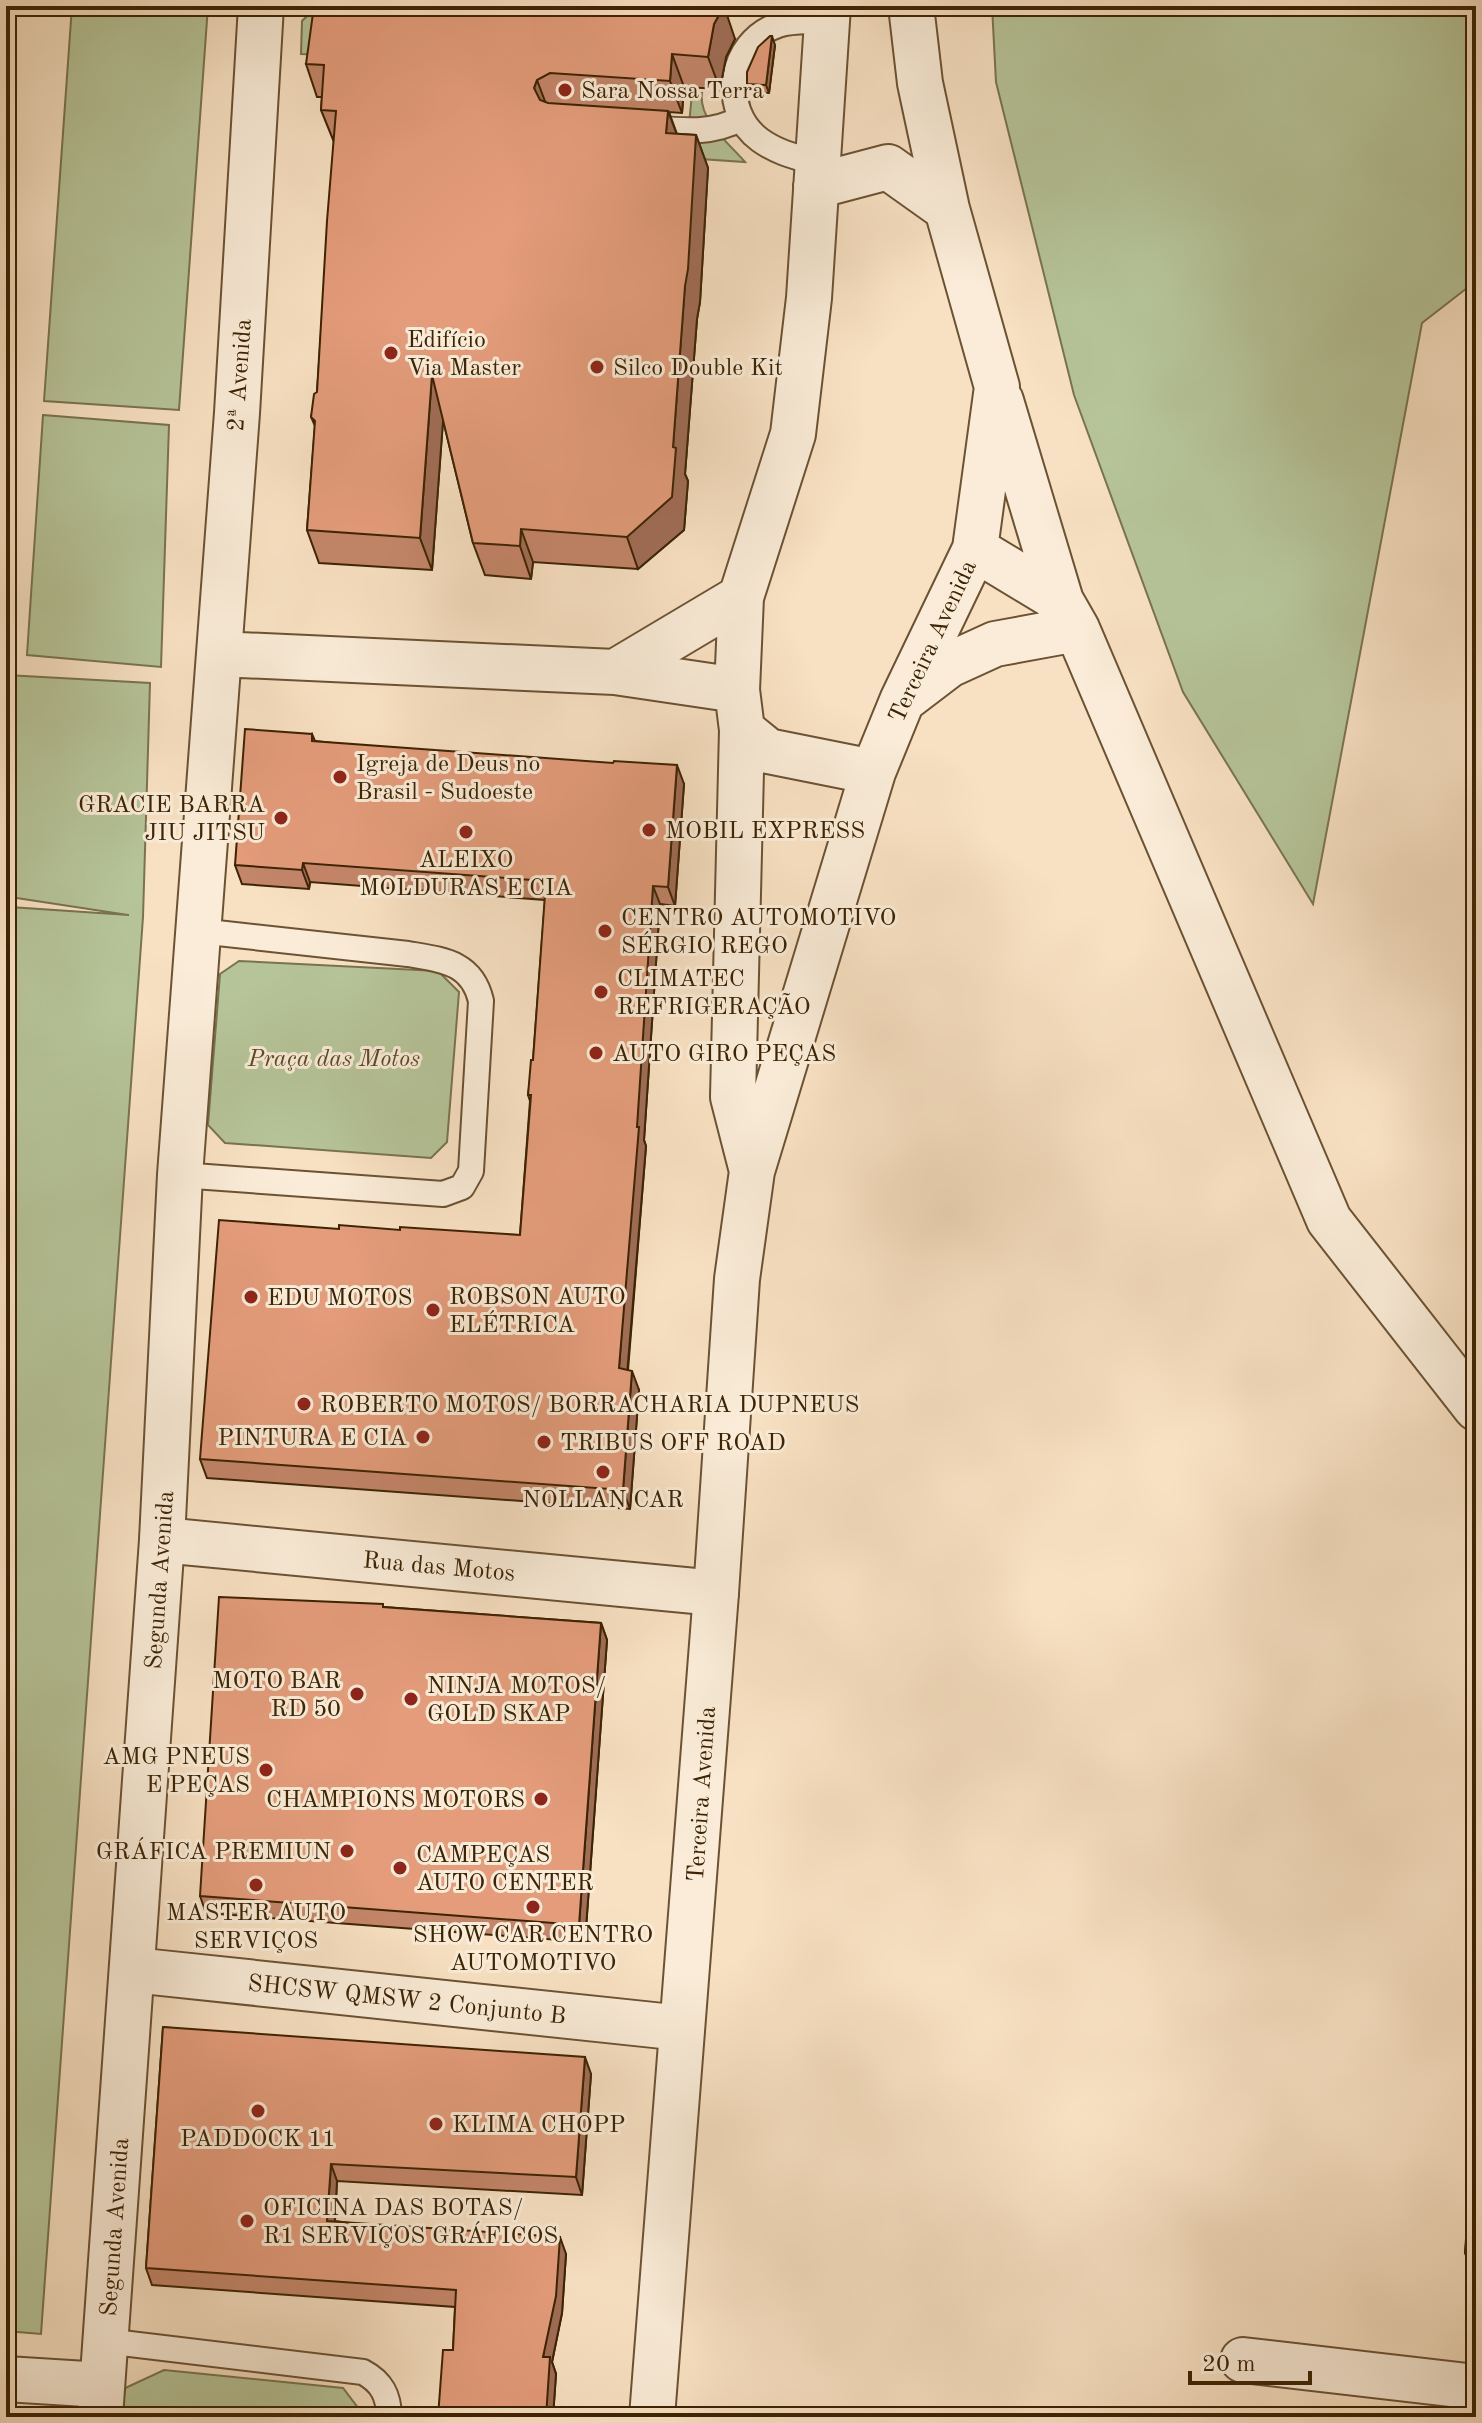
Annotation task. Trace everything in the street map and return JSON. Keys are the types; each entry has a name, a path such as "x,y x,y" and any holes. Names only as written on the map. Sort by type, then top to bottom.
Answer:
{"street":[{"name":"2ª Avenida","path":"212,743 237,413 261,6"},
{"name":"Terceira Avenida","path":"652,2417 716,1593 737,1279 752,1171 873,772 902,701 975,549 997,387 947,209 920,83 911,6"},
{"name":"Terceira Avenida","path":"752,1171 733,1097 741,597 793,434 809,298 828,13"},
{"path":"817,174 888,167 947,209"},
{"path":"997,387 1069,615 1329,1220 1476,1408"},
{"path":"975,549 1069,615"},
{"path":"615,672 741,597"},
{"path":"902,701 949,665 1069,615"},
{"path":"219,654 615,672 740,710 768,751 873,772"},
{"name":"Segunda Avenida","path":"101,2401 162,1540 180,1175 212,743"},
{"name":"Rua das Motos","path":"162,1540 716,1593"},
{"name":"SHCSW QMSW 2 Conjunto B","path":"133,1970 682,2028"},
{"path":"1243,2360 1476,2387"},
{"path":"6,2379 101,2401"}],"lane":[{"path":"817,174 758,139 741,118 733,82 739,58 755,38 778,25 828,13"},
{"path":"623,126 710,130 741,118"},
{"path":"180,1175 443,1194 462,1187 471,1171 481,1001 478,985 468,973 436,959 408,954 199,931"},
{"path":"105,2341 363,2372 382,2386 388,2399 389,2417"}],"green space":[{"path":"72,6 208,6 179,410 44,401"},
{"path":"317,6 328,55 301,54 302,21"},
{"path":"992,6 1476,6 1476,281 1422,323 1313,904 1183,692 1074,395 996,82"},
{"path":"692,93 702,93 702,103 710,122 745,162 686,158"},
{"path":"43,415 169,425 161,667 27,655"},
{"path":"6,675 150,683 143,917 41,2334 6,2331 6,956 9,908 6,909","holes":["10,897 127,915 10,907"]},
{"name":"Praça das Motos","path":"239,961 438,971 459,992 447,1142 431,1158 225,1143 208,1125 220,974"},
{"path":"164,2370 343,2388 365,2417 119,2417 121,2390"}],"building":[{"path":"314,6 724,6 714,24 708,57 672,54 670,81 550,73 537,80 534,88 540,100 548,103 668,111 666,133 696,135 672,497 627,537 521,529 520,546 473,543 432,375 420,538 307,530 315,421 311,417 314,394 317,392 336,111 321,110 324,65 306,64"},
{"path":"770,36 766,85 747,84 747,72 758,47"},
{"path":"245,729 312,734 312,741 677,765 668,887 653,886 639,1127 619,1368 632,1371 623,1490 200,1459 219,1220 339,1229 339,1225 400,1230 400,1227 520,1235 546,881 303,863 302,870 235,865"},
{"path":"219,1597 383,1604 383,1607 601,1623 579,1925 200,1896"},
{"path":"163,2027 585,2057 576,2177 331,2164 327,2221 560,2237 556,2296 543,2357 550,2357 546,2417 438,2417 443,2350 453,2350 456,2290 146,2268"},
{"path":"1472,2151 1476,2151 1476,2254 1465,2253"}],"place":[{"name":"Sara Nossa Terra","path":"565,90"},
{"name":"Edifício Via Master","path":"391,353"},
{"name":"Silco Double Kit","path":"597,367"},
{"name":"Igreja de Deus no Brasil - Sudoeste","path":"340,777"},
{"name":"GRACIE BARRA JIU JITSU","path":"281,818"},
{"name":"MOBIL EXPRESS","path":"649,830"},
{"name":"ALEIXO MOLDURAS E CIA","path":"466,832"},
{"name":"CENTRO AUTOMOTIVO SÉRGIO REGO","path":"605,931"},
{"name":"CLIMATEC REFRIGERAÇÃO","path":"601,992"},
{"name":"AUTO GIRO PEÇAS","path":"596,1053"},
{"name":"EDU MOTOS","path":"251,1297"},
{"name":"ROBSON AUTO ELÉTRICA","path":"433,1310"},
{"name":"ROBERTO MOTOS/ BORRACHARIA DUPNEUS","path":"304,1404"},
{"name":"PINTURA E CIA","path":"423,1437"},
{"name":"TRIBUS OFF ROAD","path":"544,1442"},
{"name":"NOLLAN CAR","path":"603,1472"},
{"name":"MOTO BAR RD 50","path":"357,1694"},
{"name":"NINJA MOTOS/ GOLD SKAP","path":"411,1699"},
{"name":"AMG PNEUS E PEÇAS","path":"266,1770"},
{"name":"CHAMPIONS MOTORS","path":"541,1799"},
{"name":"GRÁFICA PREMIUN","path":"347,1851"},
{"name":"CAMPEÇAS AUTO CENTER","path":"400,1868"},
{"name":"MASTER AUTO SERVIÇOS","path":"256,1885"},
{"name":"SHOW CAR CENTRO AUTOMOTIVO","path":"533,1907"},
{"name":"PADDOCK 11","path":"258,2111"},
{"name":"KLIMA CHOPP","path":"436,2124"},
{"name":"OFICINA DAS BOTAS/ R1 SERVIÇOS GRÁFICOS","path":"247,2221"}]}
